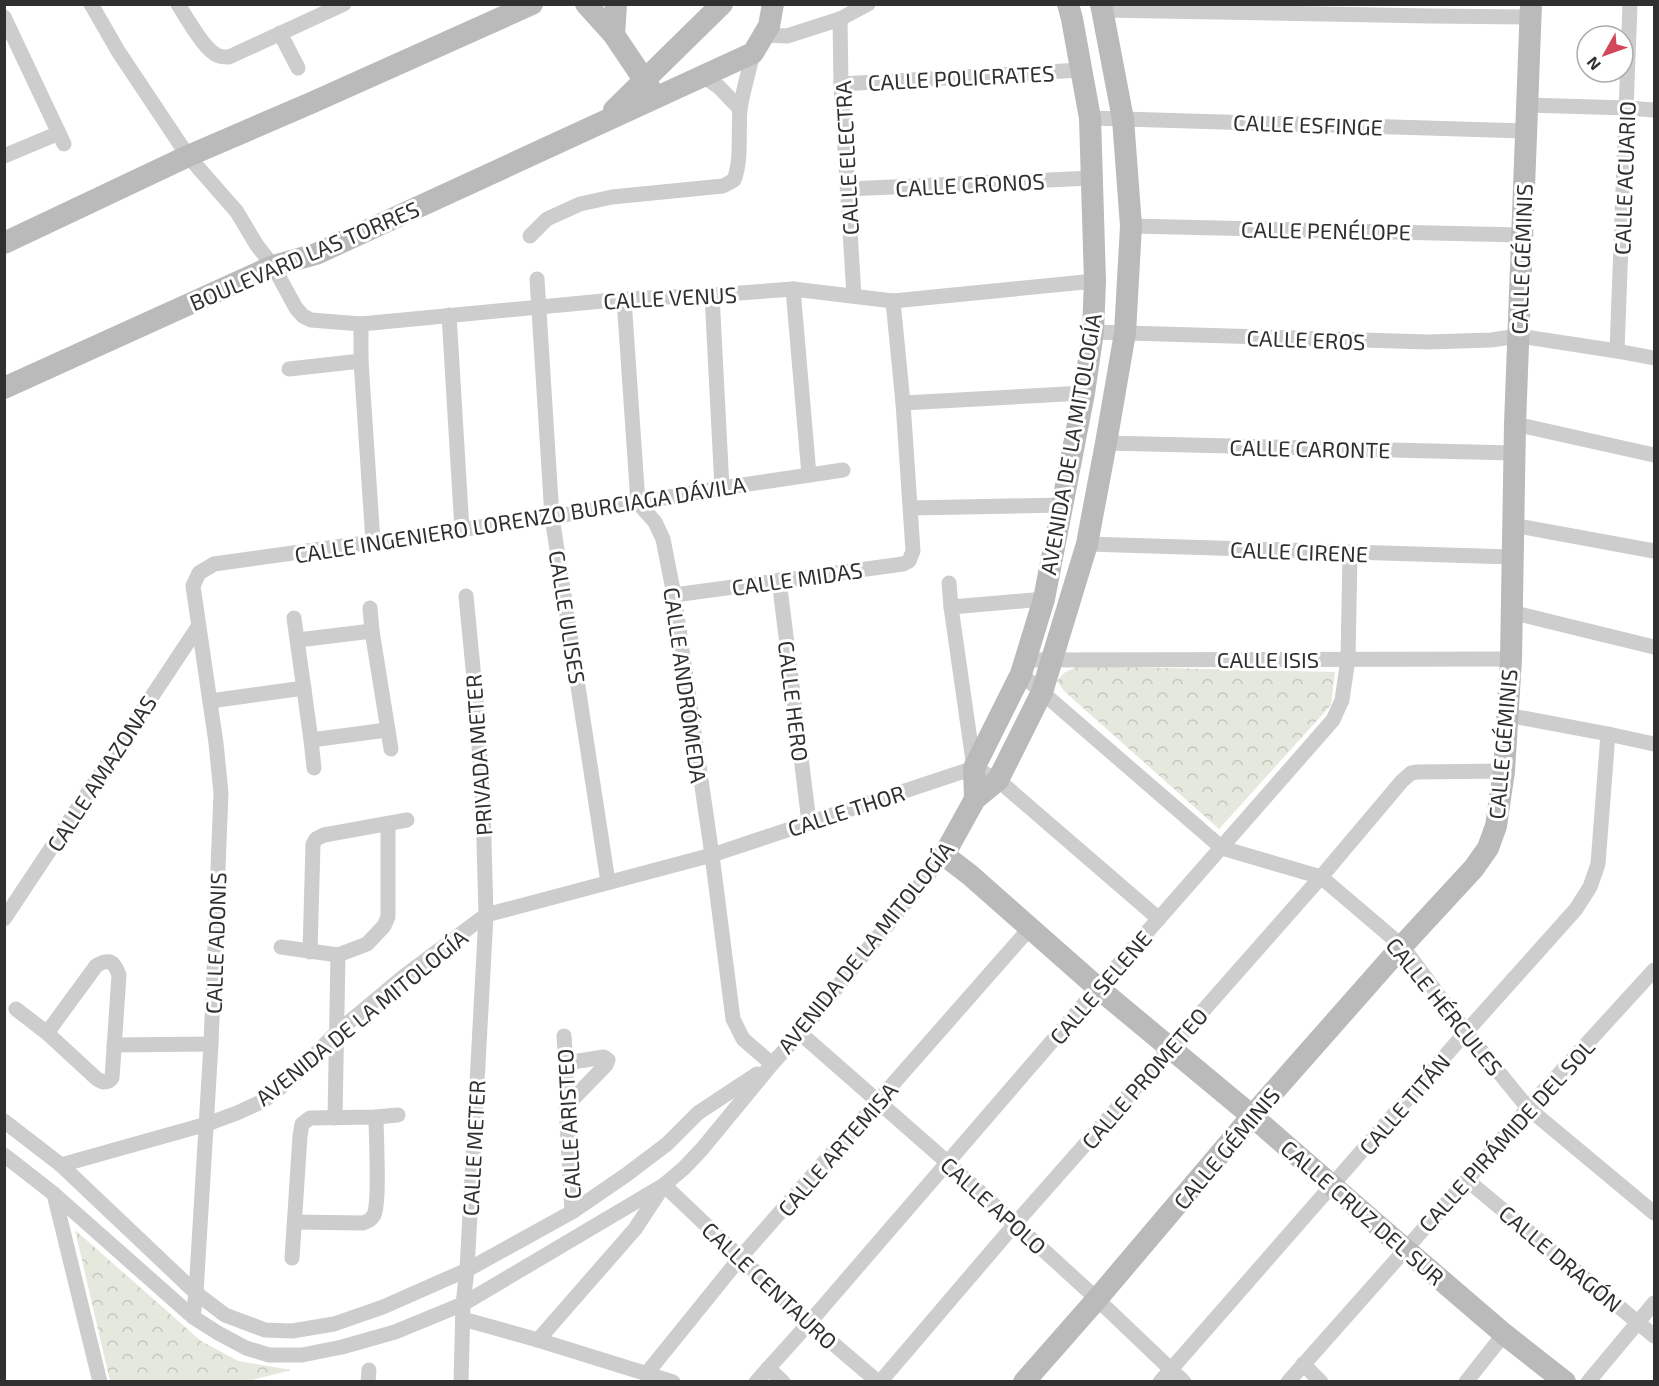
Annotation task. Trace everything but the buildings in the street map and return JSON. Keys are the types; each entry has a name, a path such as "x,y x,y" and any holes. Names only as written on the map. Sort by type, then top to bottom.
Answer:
{"street":[{"path":"91,4 118,51 188,156 237,212 256,244 273,266"},
{"path":"178,4 209,49 216,55 229,57 280,33 320,9 344,4"},
{"path":"4,243 188,156 532,4"},
{"path":"586,4 614,35 650,88"},
{"path":"614,35 616,4"},
{"name":"BOULEVARD LAS TORRES","path":"4,388 273,266 316,254 603,122 650,88 722,4"},
{"path":"530,236 547,219 580,204 612,196 723,186 734,180 745,83 759,44 769,26 773,4"},
{"path":"759,44 840,19 868,4"},
{"name":"AVENIDA DE LA MITOLOGÍA","path":"975,799 974,768 1023,667 1044,599 1084,393 1093,333 1095,281 1090,117 1068,4"},
{"name":"CALLE ACUARIO","path":"1617,351 1630,4"},
{"path":"1102,7 1531,11"},
{"name":"AVENIDA DE LA MITOLOGÍA","path":"4,1155 54,1194 193,1317 246,1348 269,1355 302,1355 342,1347 463,1312 664,1185 684,1168 800,1033 944,855 975,799 998,780 1042,692 1087,544 1125,333 1131,226 1123,119 1102,7"},
{"name":"CALLE GÉMINIS","path":"1024,1382 1252,1116 1474,868 1488,848 1496,826 1503,771 1511,659 1514,453 1531,11"},
{"path":"4,17 61,138 4,156"},
{"name":"CALLE ELECTRA","path":"840,19 841,84 854,296"},
{"path":"280,33 298,68"},
{"name":"BOULEVARD LAS TORRES","path":"650,88 703,76 759,44"},
{"name":"CALLE POLICRATES","path":"841,84 1081,70"},
{"path":"703,76 719,87 741,109"},
{"path":"1526,105 1654,110"},
{"name":"CALLE ESFINGE","path":"1090,117 1526,130"},
{"name":"CALLE CRONOS","path":"848,189 1092,178"},
{"name":"CALLE PENÉLOPE","path":"1131,226 1521,235"},
{"name":"CALLE VENUS","path":"273,266 296,308 303,316 319,321 361,324 624,298 793,289 893,301 1095,281"},
{"name":"CALLE ULISES","path":"537,279 552,517 609,882"},
{"path":"793,289 809,476"},
{"path":"712,295 722,488"},
{"path":"624,298 638,503"},
{"path":"893,301 911,508 1062,505"},
{"path":"449,315 462,530"},
{"path":"361,324 361,361 373,542"},
{"name":"CALLE EROS","path":"1093,333 1428,342 1491,340 1519,336 1654,358"},
{"path":"290,369 361,361"},
{"path":"903,403 1084,393"},
{"path":"1515,424 1654,455"},
{"name":"CALLE CARONTE","path":"1106,443 1514,453"},
{"name":"CALLE INGENIERO LORENZO BURCIAGA DÁVILA","path":"200,573 214,564 552,517 843,470"},
{"name":"CALLE ANDRÓMEDA","path":"638,503 655,522 663,539 674,596 733,1019 744,1039 772,1064"},
{"name":"CALLE MIDAS","path":"674,596 903,564 909,561 913,551 911,508"},
{"path":"1513,525 1654,551"},
{"name":"CALLE CIRENE","path":"1087,544 1512,557"},
{"name":"CALLE SELENE","path":"756,1382 1333,720 1342,700 1348,659 1350,553"},
{"name":"CALLE ADONIS","path":"193,1317 207,1124 220,793 216,743 193,586 200,573"},
{"name":"CALLE HERO","path":"779,580 809,822"},
{"path":"949,583 974,768 998,780 1159,919"},
{"name":"PRIVADA METER","path":"465,596 476,699 483,805 486,915"},
{"path":"951,607 1044,599"},
{"path":"370,608 391,749"},
{"path":"1511,612 1654,647"},
{"path":"294,618 314,768"},
{"name":"CALLE AMAZONAS","path":"4,919 198,627"},
{"path":"298,640 372,631"},
{"name":"CALLE ISIS","path":"1023,667 1052,659 1511,659"},
{"name":"CALLE HÉRCULES","path":"1023,667 1042,692 1222,848 1321,878 1402,946 1466,1032 1528,1108 1654,1213"},
{"path":"210,701 304,688"},
{"path":"1507,715 1654,744"},
{"path":"311,740 387,730"},
{"name":"CALLE TITÁN","path":"1160,1382 1576,909 1590,887 1598,864 1608,734"},
{"name":"CALLE THOR","path":"486,915 711,855 974,768"},
{"name":"CALLE PROMETEO","path":"879,1382 1321,878 1408,775 1417,772 1503,771"},
{"path":"310,952 313,844 316,839 324,835 407,820"},
{"path":"281,947 338,956 367,944 384,926 388,917 388,824"},
{"name":"CALLE CRUZ DEL SUR","path":"944,855 970,875 1098,988 1252,1116 1404,1250 1565,1382"},
{"name":"AVENIDA DE LA MITOLOGÍA","path":"61,1165 207,1124 265,1100 290,1080 336,1033 404,977 486,915"},
{"name":"CALLE METER","path":"461,1382 486,915"},
{"name":"CALLE ARTEMISA","path":"647,1373 740,1258 1030,928"},
{"path":"335,1118 338,956"},
{"path":"16,1009 103,1082 109,1081 112,1078 118,975 115,966 104,961 96,966 47,1033"},
{"name":"CALLE PIRÁMIDE DEL SOL","path":"1288,1382 1528,1108 1654,970"},
{"name":"CALLE APOLO","path":"800,1033 1016,1224 1184,1382"},
{"name":"CALLE ARISTEO","path":"564,1036 572,1212"},
{"path":"114,1045 211,1044"},
{"path":"566,1063 604,1057 608,1060 606,1065 566,1106"},
{"name":"AVENIDA DE LA MITOLOGÍA","path":"4,1121 61,1165 196,1293 225,1315 265,1330 292,1331 334,1324 383,1307 467,1270 572,1212 666,1144 698,1113 772,1064"},
{"path":"292,1258 302,1124 310,1118 398,1115"},
{"path":"295,1222 363,1223 374,1216 376,1117"},
{"name":"CALLE DRAGÓN","path":"1467,1180 1654,1336"},
{"path":"538,1340 635,1229 664,1185"},
{"name":"CALLE CENTAURO","path":"664,1185 809,1323 879,1382"},
{"path":"54,1194 100,1382"},
{"path":"1588,1382 1654,1303"},
{"path":"463,1312 538,1340 673,1382"},
{"path":"1466,1382 1504,1334"},
{"path":"1303,1364 1321,1382"},
{"path":"768,1368 783,1382"}],"green space":[{"path":"1078,666 1335,672 1331,705 1219,829 1064,691 1057,681 1064,673"},
{"path":"75,1230 201,1341 238,1361 291,1370 248,1381 110,1381"}]}
